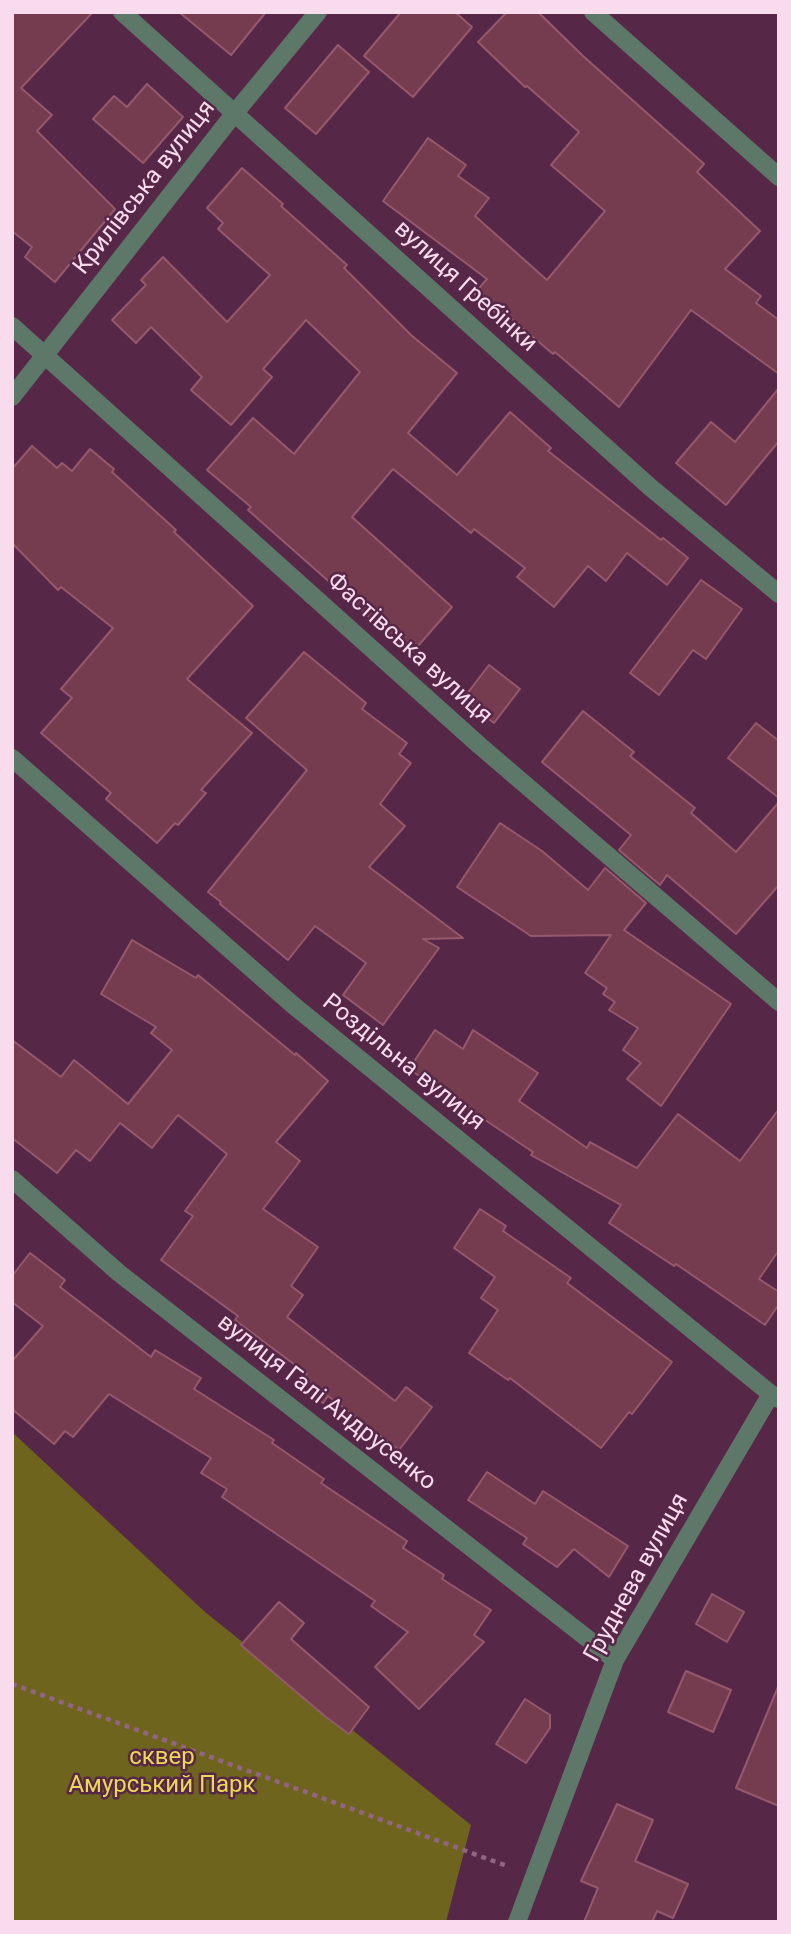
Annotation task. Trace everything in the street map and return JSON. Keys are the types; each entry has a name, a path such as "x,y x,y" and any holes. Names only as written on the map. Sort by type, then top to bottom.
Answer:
{"street":[{"name":"вулиця Гребінки","path":"122,12 650,487 779,594"},
{"name":"Крилівська вулиця","path":"12,397 234,114 318,12"},
{"path":"593,12 779,177"},
{"name":"Фастівська вулиця","path":"12,326 478,745 779,1002"},
{"name":"Роздільна вулиця","path":"12,758 293,1005 775,1397"},
{"name":"вулиця Галі Андрусенко","path":"12,1179 119,1273 615,1660"},
{"name":"Груднева вулиця","path":"517,1922 615,1660 775,1397"}],"path":[{"path":"12,1684 534,1876"}],"green space":[{"name":"сквер Амурський Парк","path":"12,1432 205,1612 471,1825 446,1922 12,1922"}],"building":[{"path":"12,12 93,12 21,88 52,115 37,131 115,209 55,282 25,257 32,247 12,231"},
{"path":"179,12 266,12 231,55"},
{"path":"401,12 455,12 472,27 413,97 364,56"},
{"path":"507,12 538,12 704,164 697,172 760,231 725,269 761,296 756,303 779,320 779,374 691,310 619,407 555,352 553,354 501,310 497,314 474,294 487,279 383,201 428,138 466,165 458,176 489,198 475,216 547,280 605,211 551,165 579,132 525,87 478,42"},
{"path":"338,45 369,72 316,134 285,108"},
{"path":"147,84 183,117 143,163 93,119 114,96 127,107"},
{"path":"242,168 347,265 344,268 411,335 457,373 408,433 457,475 510,412 551,448 548,451 688,558 667,585 627,553 606,581 588,566 554,607 517,577 525,568 474,529 471,533 393,469 352,517 452,607 411,654 248,510 251,507 207,470 253,418 294,454 360,372 306,320 263,369 272,377 231,425 191,390 202,377 151,327 136,343 112,320 146,285 141,280 163,257 227,322 270,275 218,229 223,223 207,208"},
{"path":"779,388 779,441 726,505 676,463 711,422 735,442"},
{"path":"32,446 57,468 62,463 72,471 90,449 114,469 112,472 253,606 187,679 252,733 201,790 206,793 178,825 175,823 157,843 106,799 111,793 41,733 72,698 61,689 113,628 61,587 58,590 12,543 12,469"},
{"path":"701,580 742,609 706,659 693,650 659,695 630,673"},
{"path":"304,652 366,703 362,709 407,743 399,754 411,763 380,804 405,826 369,867 463,938 423,939 439,948 383,1025 343,995 366,963 315,926 288,960 208,892 307,770 246,718"},
{"path":"489,665 520,689 494,723 463,699"},
{"path":"583,711 634,752 630,756 695,808 691,813 736,852 779,802 779,885 736,934 667,875 660,885 619,850 631,835 542,762"},
{"path":"756,723 779,741 779,798 728,758"},
{"path":"500,823 542,851 588,890 605,868 646,903 624,930 731,1004 661,1106 627,1079 641,1063 623,1050 638,1028 609,1010 615,1002 603,994 607,988 585,973 611,935 531,936 457,887"},
{"path":"132,940 196,978 198,975 328,1081 276,1142 300,1161 263,1209 318,1247 291,1286 303,1295 287,1317 395,1401 406,1387 432,1407 399,1450 328,1396 323,1403 299,1384 307,1374 235,1320 238,1316 161,1260 193,1216 185,1211 227,1154 178,1115 152,1148 120,1123 90,1161 76,1150 57,1173 12,1138 12,1040 61,1077 74,1060 128,1104 172,1050 151,1033 156,1027 101,994"},
{"path":"435,1030 463,1049 473,1030 538,1073 519,1101 587,1148 590,1142 637,1168 678,1114 740,1161 779,1109 779,1250 759,1279 779,1292 779,1304 765,1325 676,1264 674,1266 609,1223 621,1205 531,1155 533,1152 409,1069"},
{"path":"480,1209 506,1226 503,1231 571,1278 567,1283 672,1362 632,1414 629,1412 601,1448 510,1378 508,1380 469,1353 498,1310 481,1298 495,1277 454,1248"},
{"path":"30,1253 65,1280 60,1287 151,1357 155,1350 201,1378 194,1389 274,1440 272,1443 324,1479 321,1483 407,1541 403,1548 444,1575 442,1579 491,1610 474,1635 484,1642 419,1709 375,1667 408,1632 371,1606 375,1601 222,1497 227,1489 201,1473 211,1458 109,1394 73,1437 65,1431 54,1444 12,1409 12,1361 43,1326 12,1302 12,1276"},
{"path":"487,1472 535,1504 543,1491 628,1546 609,1577 574,1549 557,1567 523,1544 527,1538 468,1500"},
{"path":"712,1594 744,1612 727,1642 696,1624"},
{"path":"279,1602 304,1623 291,1639 369,1707 349,1734 241,1645"},
{"path":"686,1671 731,1690 713,1732 668,1712"},
{"path":"779,1687 779,1806 736,1788"},
{"path":"525,1699 550,1715 550,1728 526,1763 496,1744"},
{"path":"617,1804 653,1820 635,1861 688,1884 673,1918 657,1911 652,1922 584,1922 598,1888 581,1881"}]}
